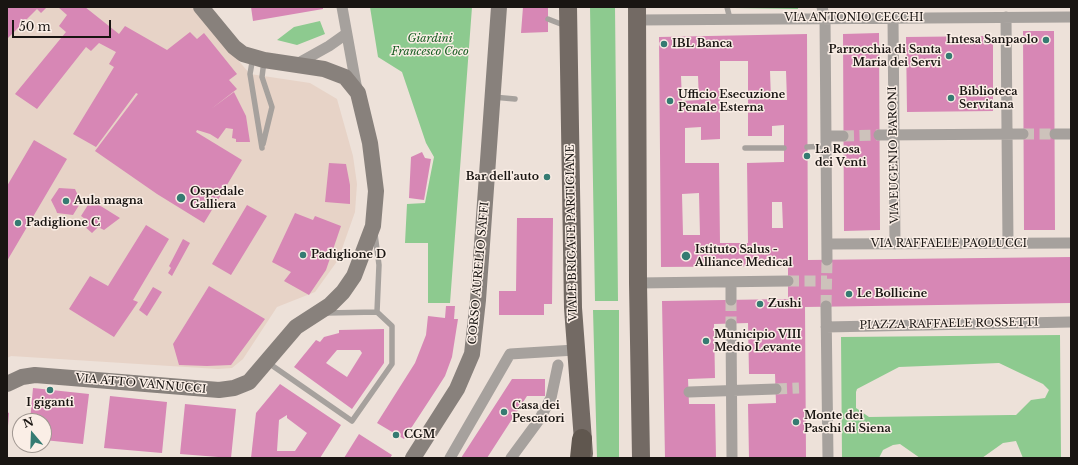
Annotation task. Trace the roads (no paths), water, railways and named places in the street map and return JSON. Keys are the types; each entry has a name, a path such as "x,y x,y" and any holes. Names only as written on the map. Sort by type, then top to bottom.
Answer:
{"main road":[{"name":"VIALE BRIGATE PARTIGIANE","path":"568,7 575,350 582,452"},
{"path":"638,14 638,283 641,458"}],"street":[{"path":"342,7 358,93"},
{"name":"CORSO AURELIO SAFFI","path":"413,458 457,390 472,354 478,300 499,7"},
{"path":"822,7 825,19 827,260"},
{"path":"205,9 234,47 243,54 258,58 324,69 345,77 358,93"},
{"name":"VIA ANTONIO CECCHI","path":"638,14 730,19 1071,17"},
{"path":"1006,17 1008,243"},
{"name":"VIA EUGENIO BARONI","path":"893,18 895,244"},
{"path":"295,64 329,46 346,34"},
{"name":"VIA ATTO VANNUCCI","path":"7,384 22,377 36,375 219,390 234,388 250,382 296,327 307,318 320,313 343,292 354,276 373,226 376,191 370,143 358,93"},
{"path":"879,135 1023,134"},
{"path":"1055,134 1071,134"},
{"path":"826,141 843,136"},
{"name":"VIA RAFFAELE PAOLUCCI","path":"828,244 1071,243"},
{"path":"638,283 788,281"},
{"path":"731,282 731,300"},
{"path":"826,306 828,458"},
{"name":"PIAZZA RAFFAELE ROSSETTI","path":"826,327 1071,322"},
{"path":"731,324 732,458"},
{"path":"450,458 510,354 575,350"},
{"path":"511,458 539,420 551,398 558,365"},
{"path":"689,392 776,389"}],"lane":[{"path":"727,7 730,19"},
{"path":"548,19 568,26"},
{"path":"258,58 272,107 262,148 250,74 258,58"},
{"path":"493,97 515,99"},
{"path":"807,147 826,141"},
{"path":"745,148 784,148"},
{"path":"373,226 379,265 377,312"},
{"path":"267,362 352,421 392,364 392,326 377,312 320,313"}],"tunnel":[{"path":"1023,134 1055,134"},
{"path":"843,136 879,135"},
{"path":"826,306 827,260"},
{"path":"788,281 827,281"},
{"path":"731,300 731,324"},
{"path":"776,389 799,388"}],"place":[{"name":"Intesa Sanpaolo","path":"1046,40"},
{"name":"IBL Banca","path":"664,44"},
{"name":"Parrocchia di Santa Maria dei Servi","path":"949,56"},
{"name":"Biblioteca Servitana","path":"951,98"},
{"name":"Ufficio Esecuzione Penale Esterna","path":"670,101"},
{"name":"La Rosa dei Venti","path":"807,156"},
{"name":"Bar dell'auto","path":"547,177"},
{"name":"Ospedale Galliera","path":"181,198"},
{"name":"Aula magna","path":"66,201"},
{"name":"Padiglione C","path":"18,223"},
{"name":"Padiglione D","path":"303,255"},
{"name":"Istituto Salus - Alliance Medical","path":"686,256"},
{"name":"Le Bollicine","path":"849,294"},
{"name":"Zushi","path":"760,304"},
{"name":"Municipio VIII Medio Levante","path":"706,341"},
{"name":"I giganti","path":"50,390"},
{"name":"Casa dei Pescatori","path":"504,412"},
{"name":"Monte dei Paschi di Siena","path":"796,422"},
{"name":"CGM","path":"396,435"}],"park label":[{"name":"Giardini Francesco Coco","path":"430,45"}]}
